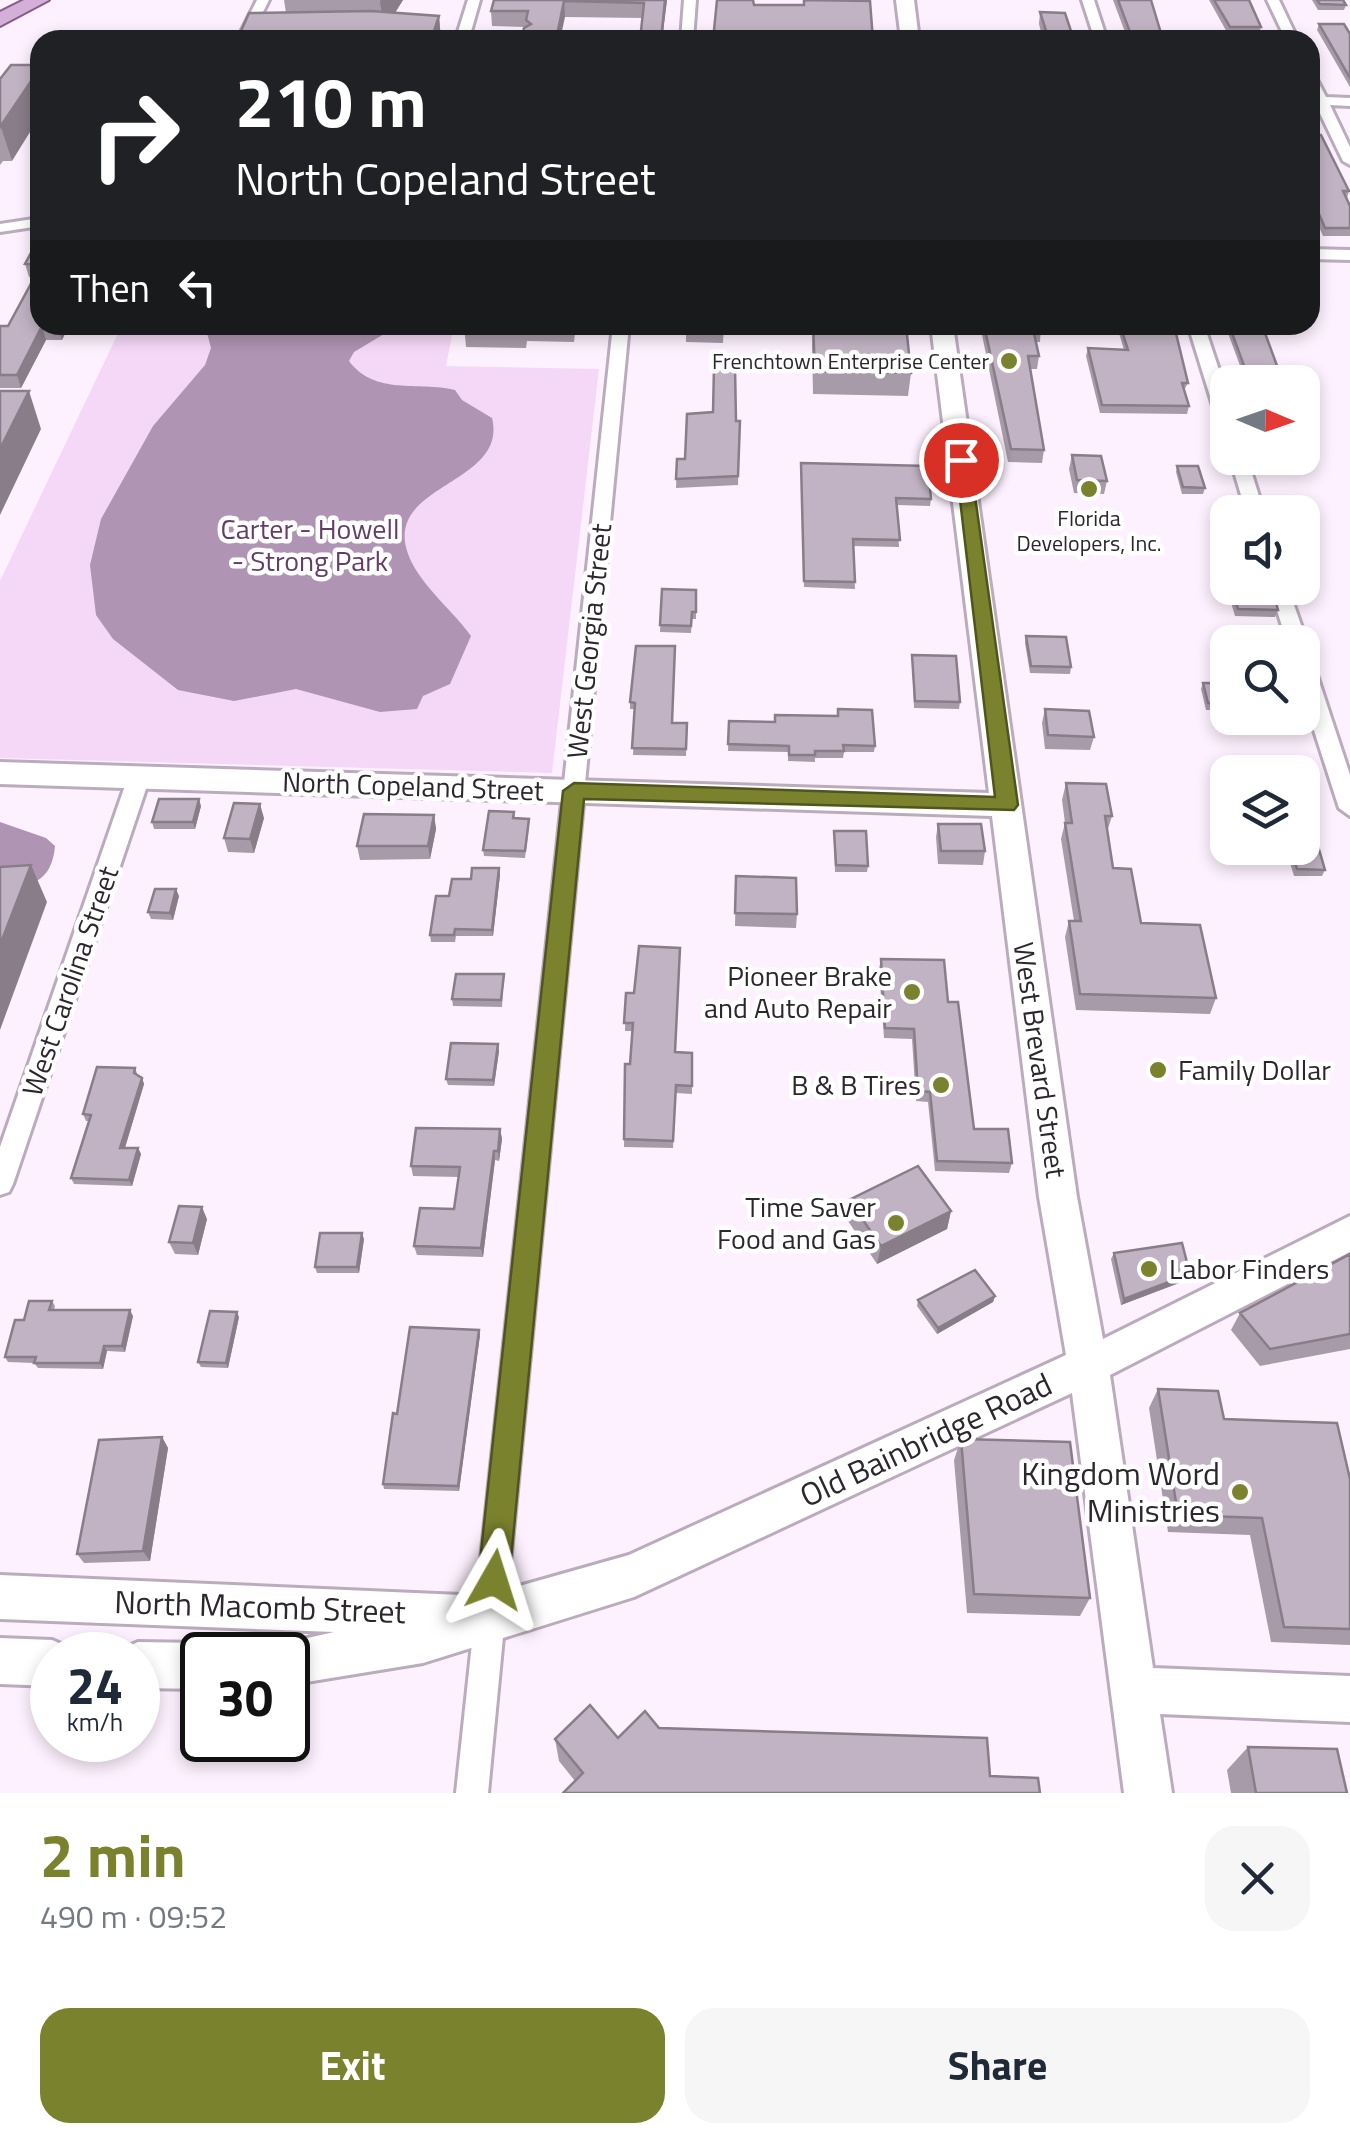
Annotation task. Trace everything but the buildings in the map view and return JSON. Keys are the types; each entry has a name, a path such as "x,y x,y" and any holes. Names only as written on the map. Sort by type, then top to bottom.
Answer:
{"main road":[{"path":"0,5 9,0"},
{"path":"0,20 38,0"}],"street":[{"path":"248,30 263,0"},
{"path":"465,30 474,0"},
{"path":"688,30 690,0"},
{"path":"905,0 909,30"},
{"path":"1088,0 1097,30"},
{"path":"1272,0 1287,30"},
{"path":"1320,101 1350,102"},
{"path":"1320,108 1350,161"},
{"path":"0,249 7,227"},
{"path":"1320,254 1350,254"},
{"name":"West Georgia Street","path":"472,1793 620,335"},
{"name":"West Brevard Street","path":"943,335 1058,1196 1088,1364 1148,1793"},
{"path":"1199,335 1210,368"},
{"path":"1320,716 1350,808"},
{"name":"North Copeland Street","path":"0,773 1007,805"},
{"name":"West Carolina Street","path":"0,1184 139,777"},
{"name":"Old Bainbridge Road","path":"490,1616 553,1602 660,1564 1169,1328 1350,1232"},
{"name":"North Macomb Street","path":"0,1597 490,1616"},
{"name":"North Macomb Street","path":"310,1658 424,1640 490,1616"},
{"path":"0,1661 30,1662"},
{"path":"1134,1690 1350,1699"}],"green space":[{"name":"Carter - Howell - Strong Park","path":"117,335 452,335 446,366 599,369 552,773 0,758 0,581"}],"shaded area":[{"path":"208,335 382,335 354,352 349,361 360,372 384,383 455,390 462,400 492,418 492,441 481,459 424,500 410,516 405,537 412,563 471,636 450,684 423,696 417,709 380,712 296,689 234,701 178,690 113,639 96,615 90,565 101,519 153,426 205,365 211,348"},
{"path":"0,822 46,838 55,846 44,875 0,892"}],"place":[{"name":"Frenchtown Enterprise Center","path":"1009,361"},
{"name":"Florida Developers, Inc.","path":"1089,489"},
{"name":"Pioneer Brake and Auto Repair","path":"912,992"},
{"name":"Family Dollar","path":"1158,1070"},
{"name":"B & B Tires","path":"941,1085"},
{"name":"Time Saver Food and Gas","path":"896,1223"},
{"name":"Labor Finders","path":"1149,1269"},
{"name":"Kingdom Word Ministries","path":"1240,1492"}],"route":[{"path":"494,1580 574,791 1007,805 961,460"}]}
